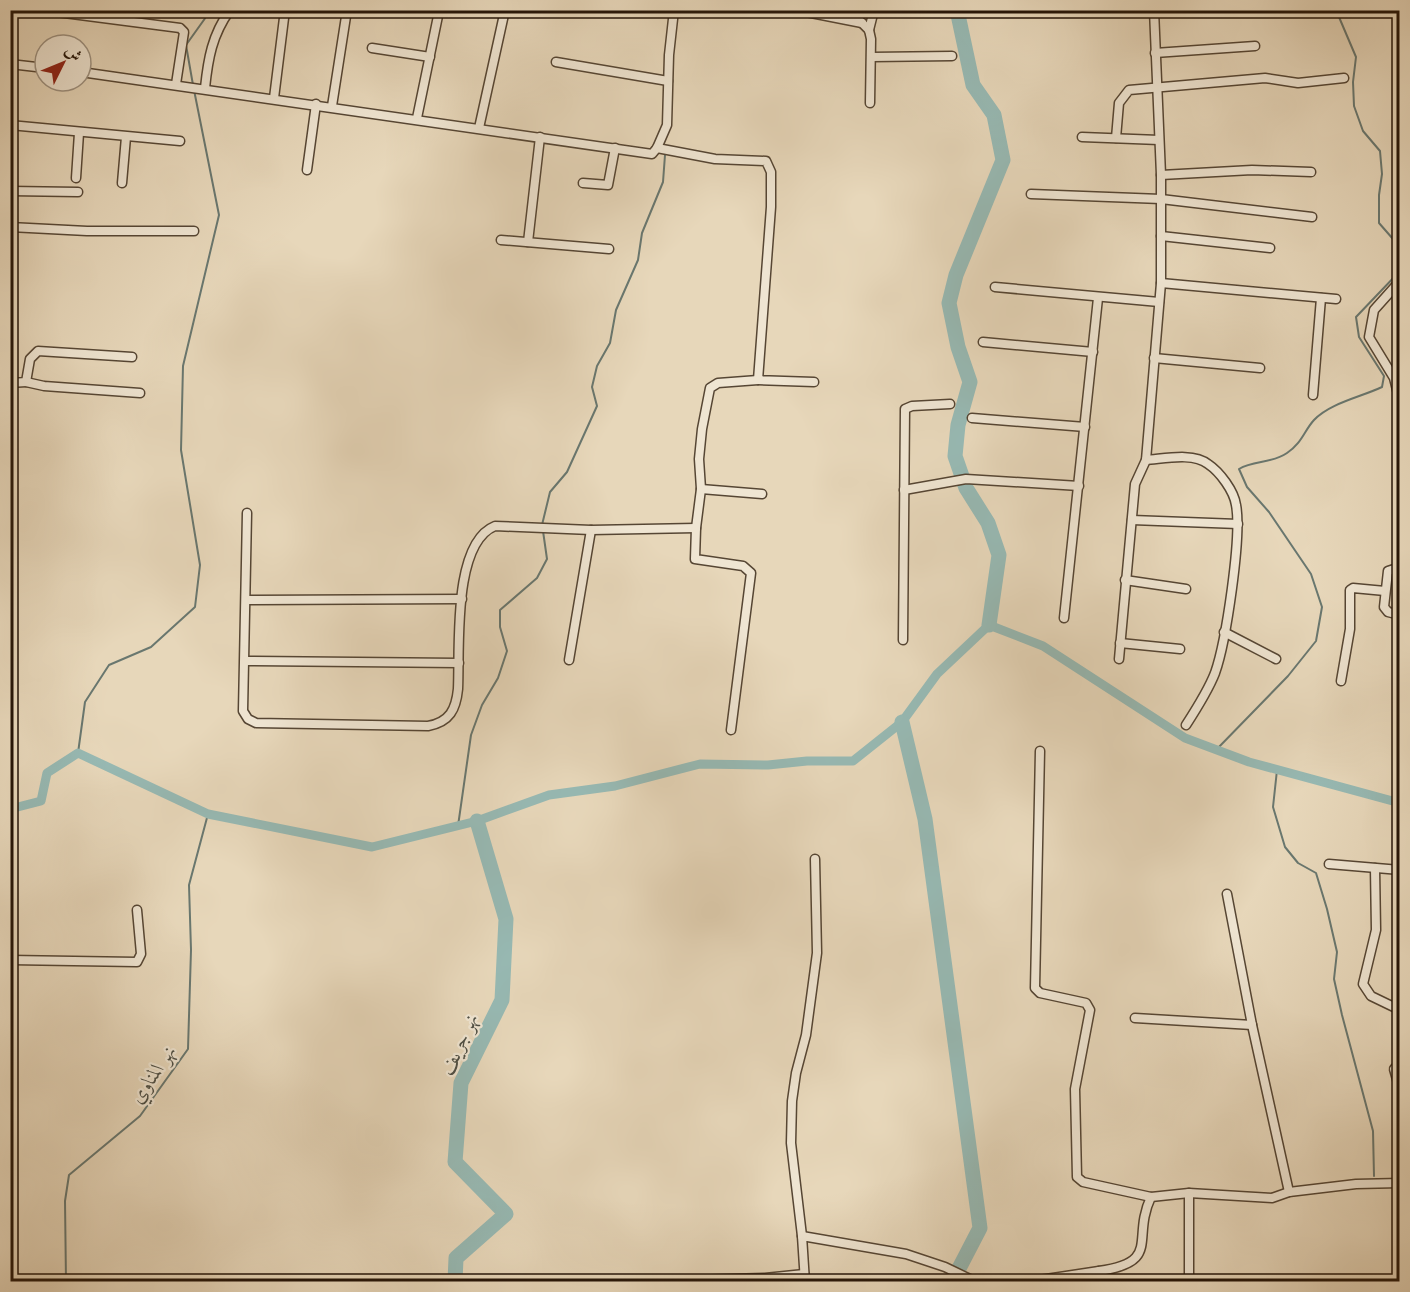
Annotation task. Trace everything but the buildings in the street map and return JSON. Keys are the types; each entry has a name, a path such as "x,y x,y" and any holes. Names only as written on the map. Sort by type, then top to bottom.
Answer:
{"street":[{"path":"41,10 180,28 184,32 178,84"},
{"path":"204,88 209,51 215,34 230,10"},
{"path":"274,98 285,10"},
{"path":"333,106 347,10"},
{"path":"417,118 438,16 435,10"},
{"path":"479,128 505,10"},
{"path":"93,73 417,118 652,154 667,125 674,10"},
{"path":"796,10 866,26"},
{"path":"849,10 866,26 872,57 870,103"},
{"path":"866,26 874,10"},
{"path":"1119,659 1136,484 1146,460 1160,302 1161,175 1154,10"},
{"path":"1155,53 1255,46"},
{"path":"372,48 430,57"},
{"path":"872,57 952,56"},
{"path":"556,62 668,81"},
{"path":"10,64 33,67"},
{"path":"1116,138 1119,103 1129,90 1265,78 1298,83 1344,78"},
{"path":"308,170 316,104"},
{"path":"10,125 180,141"},
{"path":"76,178 80,133"},
{"path":"122,183 126,137"},
{"path":"528,242 540,137"},
{"path":"1082,137 1159,140"},
{"path":"583,183 608,185 615,148"},
{"path":"657,148 715,159 766,161 771,172 771,207 758,380"},
{"path":"1161,175 1252,170 1311,172"},
{"path":"10,191 78,192"},
{"path":"1031,194 1161,199 1312,217"},
{"path":"10,227 87,231 194,231"},
{"path":"1161,236 1270,248"},
{"path":"501,240 609,249"},
{"path":"1400,281 1374,310 1369,337 1394,378 1400,402"},
{"path":"1161,283 1336,299"},
{"path":"995,287 1160,302"},
{"path":"1064,618 1098,298"},
{"path":"1312,395 1321,298"},
{"path":"983,342 1093,352"},
{"path":"26,382 30,359 38,351 132,357"},
{"path":"1154,358 1260,368"},
{"path":"731,730 751,573 744,566 695,560 701,489 699,459 710,388 718,383 758,380 814,382"},
{"path":"10,383 26,382 44,386 140,393"},
{"path":"903,640 905,409 912,406 950,404"},
{"path":"972,418 1085,427"},
{"path":"1146,460 1182,457 1207,462 1225,482 1236,503 1238,524 1224,632 1215,672 1202,700 1186,724"},
{"path":"904,490 966,479 1078,486"},
{"path":"701,489 762,494"},
{"path":"247,513 243,711 248,719 256,723 405,725 437,724 449,718 456,706 463,581 472,547 481,533 495,526 591,530 696,528"},
{"path":"1132,520 1238,524"},
{"path":"569,660 591,530"},
{"path":"1400,567 1388,571 1385,591 1386,610 1400,615"},
{"path":"1125,580 1186,588"},
{"path":"1341,681 1350,629 1350,590 1353,588 1385,591"},
{"path":"246,600 462,599"},
{"path":"1224,632 1276,659"},
{"path":"1120,643 1180,649"},
{"path":"245,661 459,663"},
{"path":"1040,751 1035,988 1040,993 1086,1003 1090,1010 1075,1089 1077,1177 1083,1182 1151,1197 1189,1193 1272,1198 1289,1192 1356,1184 1400,1184"},
{"path":"621,1281 804,1278 802,1236 791,1143 792,1101 796,1073 806,1035 817,953 815,859"},
{"path":"1329,864 1400,870"},
{"path":"1375,868 1376,930 1363,984 1371,996 1400,1010"},
{"path":"1227,894 1252,1025 1289,1192"},
{"path":"10,960 137,962 141,954 137,910"},
{"path":"1136,1018 1252,1025"},
{"path":"1400,1063 1394,1069 1400,1090"},
{"path":"1189,1193 1189,1281"},
{"path":"1026,1281 1125,1267 1136,1259 1143,1240 1145,1210 1151,1197"},
{"path":"802,1236 906,1254 945,1267 976,1281"},
{"path":"1099,1271 1100,1281"}],"waterway":[{"path":"193,85 186,45 211,10"},
{"path":"957,10 973,85 994,115 1003,160 956,275 949,303 958,347 970,382 958,425 955,456 966,488 988,523 999,555 989,625"},
{"path":"1336,10 1356,57 1353,82 1354,106 1363,131 1380,151 1382,174 1379,223 1400,247"},
{"path":"78,753 85,702 109,665 151,647 195,607 200,565 181,450 183,366 219,215 194,90"},
{"path":"542,525 550,492 567,472 597,406 592,387 597,366 610,343 616,310 638,260 642,233 663,182 665,155"},
{"path":"1216,750 1288,676 1316,641 1322,607 1311,574 1269,512 1247,487 1239,469 1269,461 1287,453 1296,445 1314,420 1328,409 1382,387 1384,376 1359,337 1356,317 1400,271"},
{"path":"458,826 471,735 482,705 498,678 507,651 500,627 500,610 537,578 547,559 543,531"},
{"path":"10,809 41,801 47,773 78,753 208,814 372,847 477,821 549,795 615,786 700,764 768,765 807,761 853,761 902,722 937,674 989,625 1043,646 1185,738 1249,762 1400,803"},
{"path":"902,722 925,819 980,1228 952,1282"},
{"path":"1277,770 1273,807 1285,847 1298,863 1316,873 1327,909 1337,952 1334,979 1373,1131 1374,1176"},
{"name":"نهر المناوي","path":"66,1282 65,1201 69,1175 140,1116 188,1049 191,950 189,885 208,814"},
{"name":"نهر جريف","path":"455,1282 456,1258 506,1214 455,1162 461,1083 502,1000 506,919 477,821"}]}
